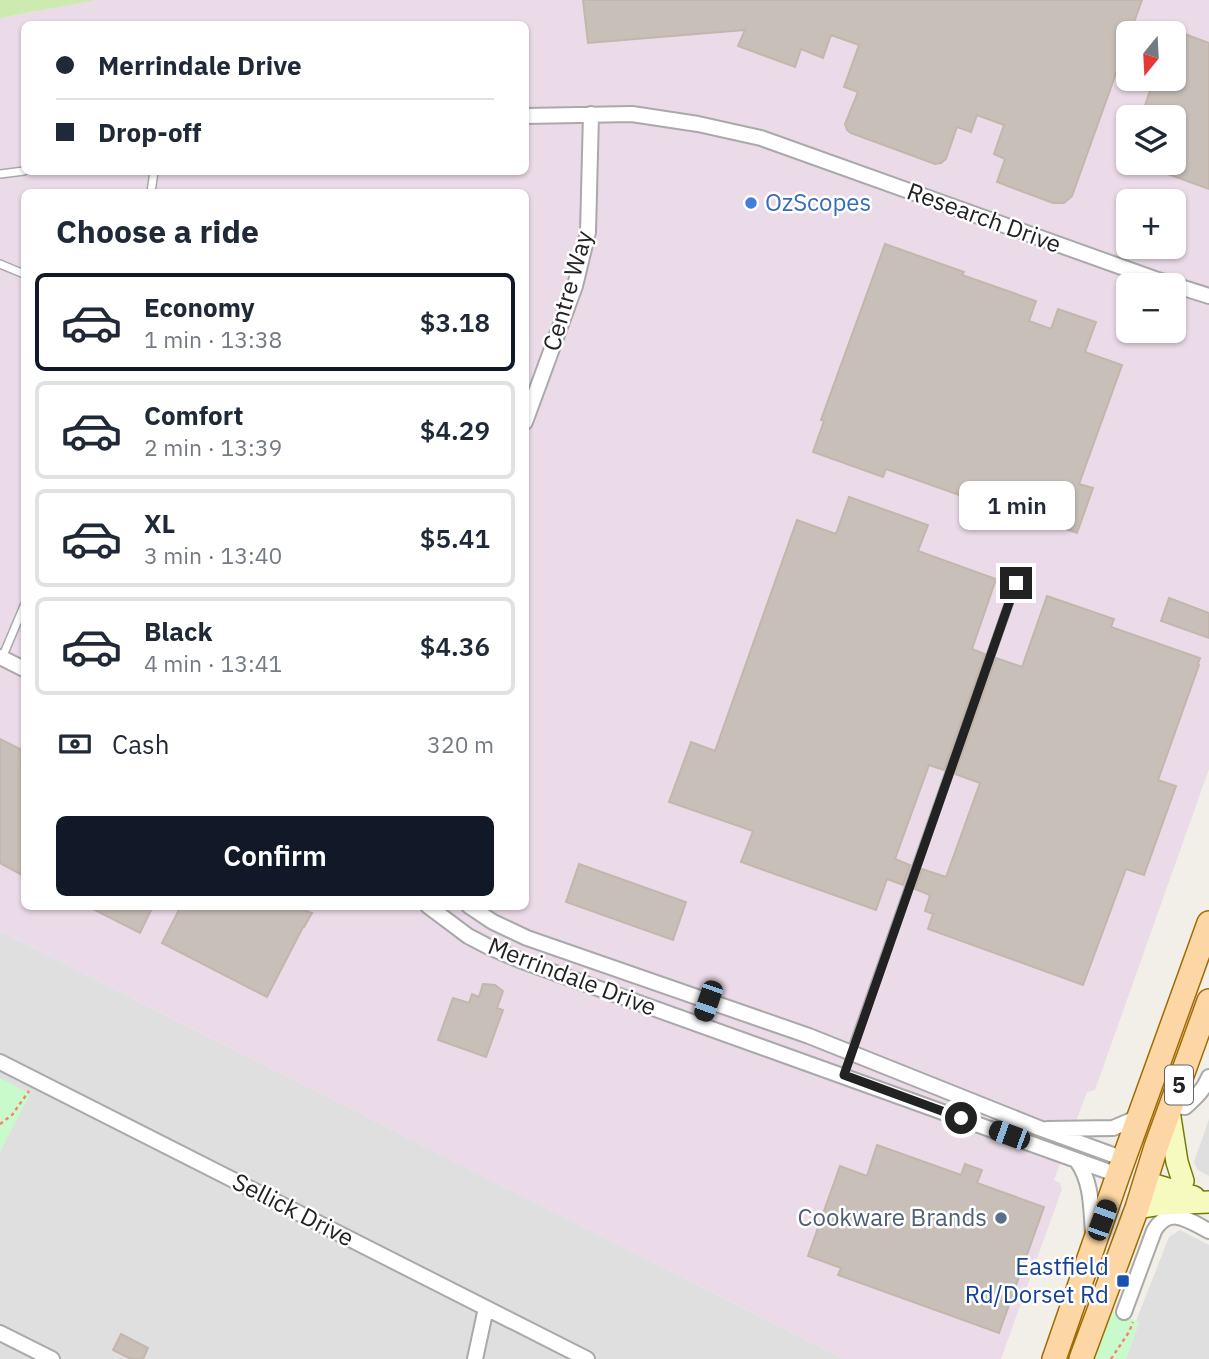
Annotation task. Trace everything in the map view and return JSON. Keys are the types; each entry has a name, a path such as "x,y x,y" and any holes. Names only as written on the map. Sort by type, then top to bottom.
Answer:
{"main road":[{"name":"5","path":"1054,1359 1209,923"},
{"name":"5","path":"1081,1359 1209,1002"},
{"path":"1170,1109 1177,1162 1183,1181"},
{"path":"1121,1167 1147,1175 1209,1202"},
{"path":"1147,1175 1183,1181 1209,1194"},
{"path":"1137,1208 1209,1202"}],"street":[{"name":"Centre Way","path":"529,411 575,286 588,232 591,114"},
{"name":"Research Drive","path":"529,116 632,114 698,124 761,138 1137,273"},
{"name":"Research Drive","path":"1186,289 1209,296"},
{"path":"1186,293 1209,303"},
{"path":"1,657 21,667"},
{"name":"Merrindale Drive","path":"433,910 468,936 534,965 1077,1161 1121,1167"},
{"name":"Merrindale Drive","path":"475,910 527,938 851,1052 1039,1128 1121,1167"},
{"path":"700,1024 708,1001"},
{"path":"844,1075 851,1052"},
{"name":"Sellick Drive","path":"0,1062 587,1359"},
{"path":"1170,1109 1185,1107 1198,1096 1209,1077"},
{"path":"1039,1128 1113,1128 1139,1117"},
{"path":"1077,1161 1089,1186 1094,1245"},
{"path":"1124,1312 1154,1231 1160,1222 1168,1217 1185,1218 1209,1231"},
{"path":"475,1359 486,1308"},
{"path":"0,1333 52,1359"}],"lane":[{"path":"0,174 21,171"},
{"path":"0,264 21,273"},
{"path":"851,1052 1016,583"},
{"path":"1,657 21,613"}],"path":[{"path":"0,1124 12,1115 29,1091"}],"shaded area":[{"path":"97,0 1209,0 1209,769 1095,1090 1087,1092 1054,1180 1060,1183 1062,1189 1001,1359 844,1359 0,931 0,18"},
{"path":"0,931 844,1359 0,1359"},
{"path":"1209,1119 1209,1176 1198,1170 1194,1162"},
{"path":"1180,1230 1209,1245 1209,1359 1126,1359 1139,1322 1136,1321 1169,1237"}],"green space":[{"path":"0,0 97,0 0,18"},
{"path":"0,1078 30,1094 0,1152"},
{"path":"1112,1311 1139,1322 1126,1359 1094,1359"}],"building":[{"path":"583,0 1142,0 1134,21 1116,21 1116,73 1072,196 1064,203 1053,203 997,182 1005,159 994,154 1004,125 977,115 971,132 957,127 946,159 935,164 851,133 845,124 858,92 844,87 859,45 831,35 823,58 801,49 795,67 738,46 745,30 588,43"},
{"path":"1186,34 1209,43 1209,189 1170,175 1186,175 1186,105 1145,105 1150,91 1186,91"},
{"path":"885,244 1036,301 1029,321 1051,329 1058,309 1096,322 1085,352 1122,365 1079,484 1093,488 1077,533 886,469 883,477 813,452 824,421 821,420"},
{"path":"849,497 928,525 918,551 996,579 972,649 985,654 944,770 929,765 895,859 910,865 903,885 887,879 876,910 741,862 753,831 669,802 691,742 715,751 797,520 836,534"},
{"path":"1047,596 1114,619 1111,627 1200,658 1158,780 1176,786 1144,875 1126,869 1083,985 928,929 933,914 925,911 930,895 915,889 922,869 946,877 980,783 955,774 996,658 1022,667"},
{"path":"1169,598 1209,613 1209,638 1161,621"},
{"path":"0,739 21,750 21,874 0,863"},
{"path":"579,864 686,902 673,940 566,902"},
{"path":"95,910 151,910 140,933"},
{"path":"179,910 307,910 312,913 267,997 162,943"},
{"path":"483,984 495,985 503,991 497,1008 503,1010 486,1057 438,1040 453,998 469,1003 472,994 479,997"},
{"path":"877,1145 961,1175 965,1164 982,1170 977,1183 1044,1207 999,1333 838,1275 841,1268 808,1256 840,1166 867,1176"},
{"path":"121,1334 148,1348 143,1359 131,1359 113,1350"}],"place":[{"name":"OzScopes","path":"751,203"},
{"name":"Cookware Brands","path":"1001,1218"},
{"name":"Eastfield Rd/Dorset Rd","path":"1123,1281"}],"route":[{"path":"961,1118 844,1075 1016,583"}]}
